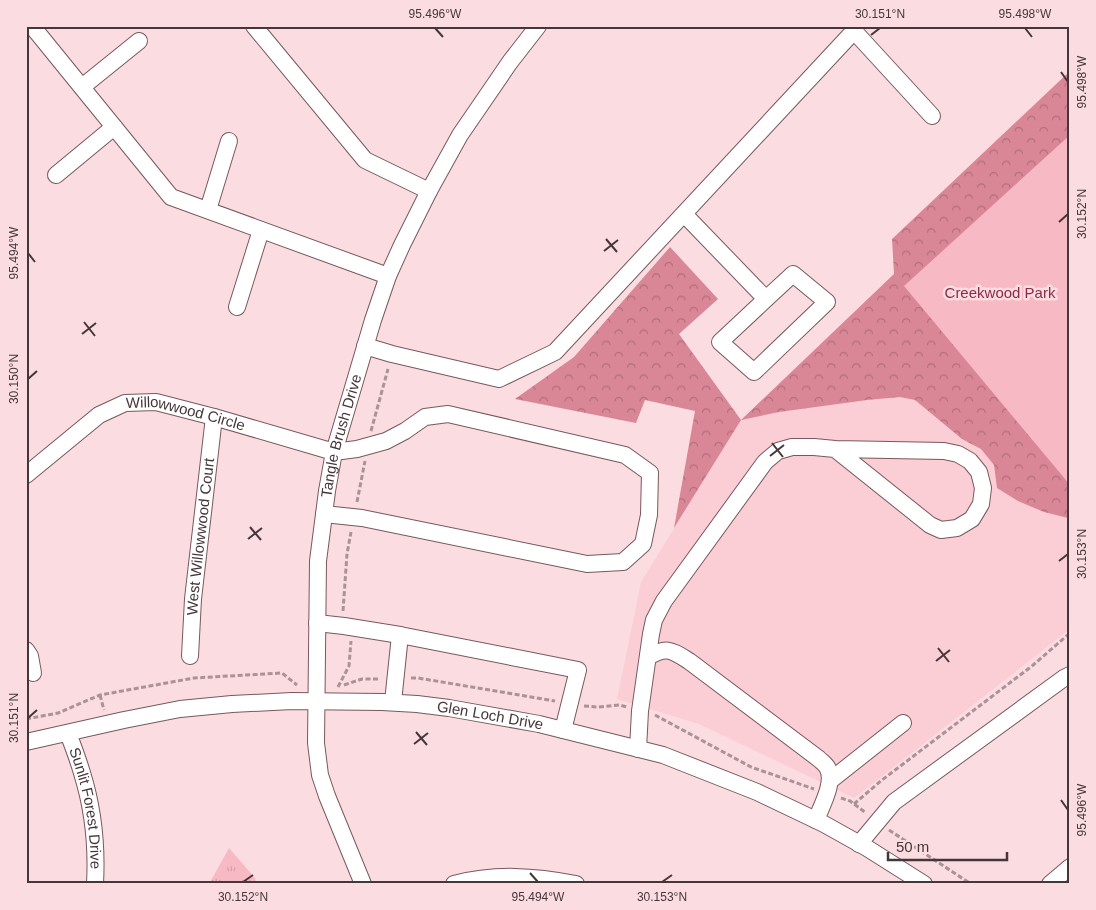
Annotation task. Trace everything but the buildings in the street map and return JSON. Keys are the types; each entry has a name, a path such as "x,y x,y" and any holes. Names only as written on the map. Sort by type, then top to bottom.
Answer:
{"street":[{"path":"32,26 171,198 388,276"},
{"path":"254,26 365,160 429,191"},
{"name":"Tangle Brush Drive","path":"363,884 320,775 316,743 318,561 334,452 388,276 429,191 460,135 510,62 538,26"},
{"path":"365,346 499,379 556,352 854,29 932,116"},
{"path":"82,88 139,41"},
{"path":"56,175 114,127"},
{"path":"208,210 229,141"},
{"path":"684,214 766,299"},
{"path":"237,307 261,230"},
{"path":"793,274 827,302 754,372 720,342 766,299 793,274"},
{"name":"Willowwood Circle","path":"26,475 99,415 125,403 156,402 334,452"},
{"path":"324,514 354,517 587,564 623,562 643,544 650,515 650,473 624,455 448,414 425,417 406,431 386,441 357,449 334,452"},
{"name":"West Willowwood Court","path":"190,656 193,599 214,417"},
{"path":"638,749 640,711 653,627 664,601 765,462 778,451 792,447 814,447 835,450 944,451 958,454 970,461 979,472 983,488 980,504 972,519 957,528 941,530 930,525 835,450"},
{"path":"317,623 400,635 578,670 563,730"},
{"path":"393,702 400,635"},
{"path":"26,650 30,656 33,673"},
{"path":"648,657 662,650 668,650 688,661 819,759 828,768 831,780 816,820"},
{"path":"859,844 894,802 1070,675"},
{"name":"Glen Loch Drive","path":"26,742 180,709 317,694 449,708 539,724 663,755 757,792 816,820 924,884"},
{"path":"831,780 903,723"},
{"name":"Sunlit Forest Drive","path":"68,733 83,774 93,821 96,862 94,884"},
{"path":"1050,884 1070,867"},
{"path":"454,884 467,880 505,876 548,878 576,884"}],"path":[{"path":"26,719 58,713 100,695 194,678 282,673 298,686 317,694 339,687 349,666 352,635 344,626 342,618 347,554 368,446 392,354"},
{"path":"854,804 882,780 1032,666 1070,633"}],"shaded area":[{"path":"894,274 1070,485 1070,629 854,798 699,724 617,699 641,582 741,420"}],"green space":[{"path":"1070,71 1070,517 1044,512 1018,501 997,488 994,465 981,449 962,439 915,400 900,397 867,400 779,412 741,420 894,274 892,239"},
{"name":"Creekwood Park","path":"1070,135 1070,485 904,286"},
{"path":"670,247 718,299 679,334 741,420 674,528 695,411 645,400 636,423 515,399 574,357"},
{"path":"229,848 255,878 257,884 209,884"}]}
